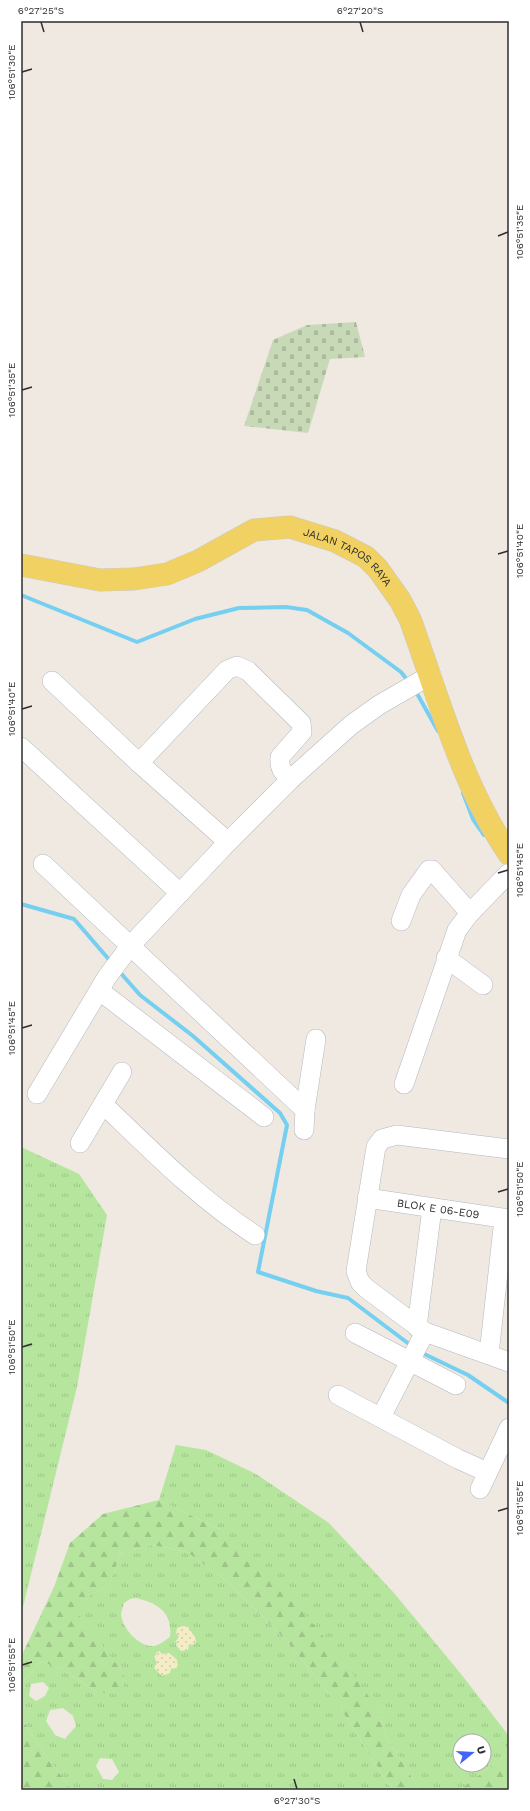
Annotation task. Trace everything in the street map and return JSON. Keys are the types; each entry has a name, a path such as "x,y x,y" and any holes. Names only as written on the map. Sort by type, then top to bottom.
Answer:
{"main road":[{"name":"JALAN TAPOS RAYA","path":"21,565 100,580 134,579 167,574 192,564 254,530 290,527 335,541 366,557 378,569 400,600 410,618 424,678 458,753 480,808 509,854"}],"street":[{"path":"138,763 227,670 238,666 248,671 301,723 302,732 280,757 280,767 283,773 291,779"},
{"path":"38,1094 104,984 127,949 228,842 291,779 351,725 379,705 424,678"},
{"path":"52,681 138,763 228,842"},
{"path":"21,747 180,893"},
{"path":"43,864 127,949 305,1110"},
{"path":"401,921 411,895 429,870 432,870 470,913"},
{"path":"404,1084 441,978 446,958 457,930 470,913 507,875"},
{"path":"446,958 483,985"},
{"path":"104,984 264,1117"},
{"path":"304,1130 305,1110 316,1039"},
{"path":"80,1143 122,1072"},
{"path":"103,1104 192,1187 237,1223 255,1235"},
{"path":"456,1386 367,1289 356,1271 376,1147 378,1142 386,1136 397,1135 509,1149"},
{"name":"BLOK E 06-E09","path":"367,1198 506,1219"},
{"path":"381,1417 417,1342 432,1208"},
{"path":"489,1354 506,1219"},
{"path":"355,1334 417,1342 489,1354 509,1362"},
{"path":"338,1395 458,1459 488,1472"},
{"path":"480,1489 509,1428"}],"green space":[{"path":"356,322 365,357 330,359 308,433 244,426 273,340 307,325"},
{"path":"21,1147 79,1174 107,1215 77,1387 21,1615"},
{"path":"176,1445 206,1450 256,1474 329,1523 394,1593 461,1674 509,1736 509,1753 492,1766 492,1733 452,1733 452,1773 482,1773 459,1790 420,1790 387,1738 378,1710 221,1530 159,1500"},
{"path":"159,1500 221,1530 277,1582 341,1657 378,1710 387,1738 420,1790 392,1790 341,1709 287,1641 227,1581 187,1552 152,1545 121,1553 108,1587 90,1595 77,1612 124,1674 124,1695 97,1692 61,1669 40,1661 21,1686 21,1657 54,1587 70,1543 103,1514"},
{"path":"152,1545 187,1552 227,1581 287,1641 341,1709 392,1790 72,1790 38,1745 21,1717 21,1686 40,1661 61,1669 97,1692 124,1674 76,1612 90,1595 108,1587 121,1553","holes":["136,1598 144,1600 162,1610 169,1621 170,1637 160,1644 148,1646 142,1644 132,1636 125,1626 121,1615 124,1603 130,1599","190,1632 195,1637 189,1644 175,1642 179,1637","159,1651 162,1654 169,1653 177,1660 171,1667 157,1663 156,1653","43,1682 49,1688 45,1696 36,1701 29,1696 31,1684","63,1708 73,1716 76,1726 65,1739 55,1735 46,1721 50,1710","100,1758 112,1759 119,1772 112,1780 103,1779 96,1766"]},
{"path":"21,1717 38,1745 72,1790 21,1790"},
{"path":"509,1753 509,1790 459,1790 482,1773 492,1773 492,1766"}],"sand":[{"path":"187,1626 195,1637 196,1643 192,1645 189,1644 188,1650 181,1651 176,1645 179,1637 176,1633 177,1628"},
{"path":"159,1651 162,1654 169,1653 177,1660 178,1667 173,1669 171,1668 170,1673 162,1676 154,1668 157,1663 154,1657"}],"waterway":[{"path":"21,595 137,642 195,619 239,608 286,607 307,610 348,633 401,672 408,681"},
{"path":"415,690 438,731"},
{"path":"463,793 473,819 484,835"},
{"path":"21,904 74,919 112,963"},
{"path":"118,970 140,995 193,1036 280,1113 287,1125 258,1272 316,1291 348,1298 413,1347"},
{"path":"420,1352 468,1375 509,1403"}]}
